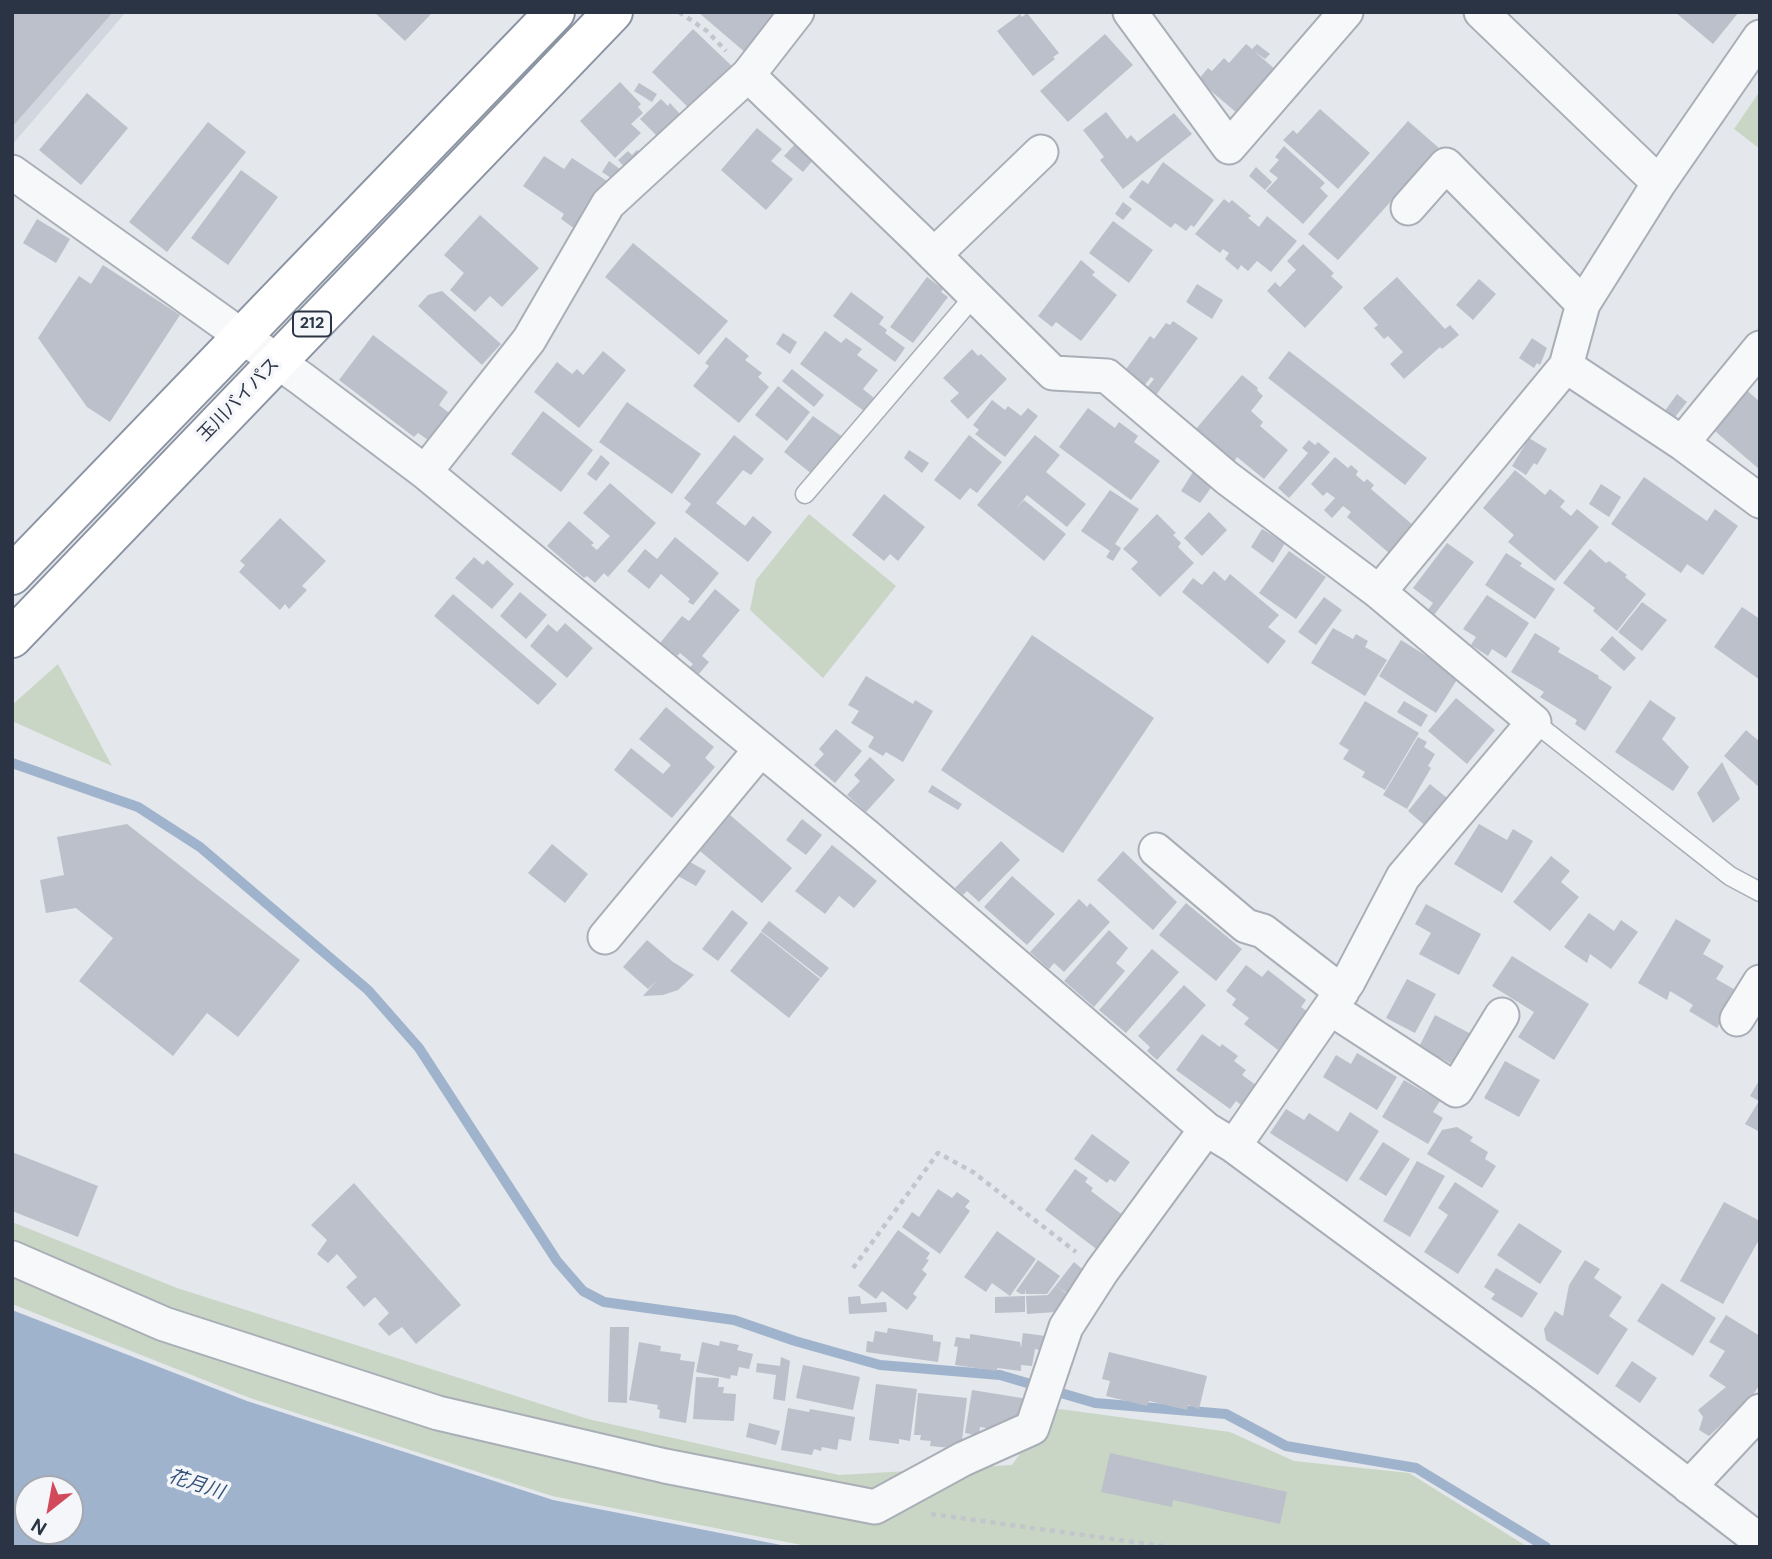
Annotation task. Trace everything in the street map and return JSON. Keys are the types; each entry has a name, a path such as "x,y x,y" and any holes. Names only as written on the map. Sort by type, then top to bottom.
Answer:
{"highway":[{"name":"212","path":"12,575 555,12"},
{"name":"玉川バイパス","path":"12,638 613,12"},
{"path":"463,109 494,135"}],"street":[{"path":"425,472 528,340 608,204 748,75 797,12"},
{"path":"1130,12 1229,147 1346,12"},
{"path":"1481,12 1659,183"},
{"path":"1379,592 1566,366 1583,304 1659,183 1760,37"},
{"path":"748,75 1053,373 1107,376 1227,478 1379,592 1534,722 1403,877 1336,1000 1234,1146"},
{"path":"934,255 1041,152"},
{"path":"1408,208 1446,165 1583,304"},
{"path":"12,172 243,337 425,472 865,835 1206,1129 1234,1146 1546,1376 1760,1541"},
{"path":"1682,443 1760,348"},
{"path":"1566,366 1682,443 1760,501"},
{"path":"605,936 761,749"},
{"path":"1156,850 1246,926 1263,931 1336,1000 1456,1090 1502,1016"},
{"path":"1737,1019 1760,982"},
{"path":"12,1258 164,1324 438,1413 665,1466 875,1507 963,1459 1032,1428 1066,1327 1102,1271 1206,1129"},
{"path":"1689,1487 1760,1411"}],"lane":[{"path":"805,494 975,295"},
{"path":"1534,722 1730,876 1760,892"}],"path":[{"path":"679,12 707,31 748,75"},
{"path":"853,1268 938,1153 973,1172 1102,1271"},
{"path":"929,1514 1170,1547"}],"shaded area":[{"path":"12,12 126,12 12,145"}],"green space":[{"path":"1760,91 1760,149 1734,129"},
{"path":"809,514 896,586 823,678 750,610 756,580"},
{"path":"58,664 112,766 12,721 12,705"},
{"path":"12,1222 177,1288 588,1419 839,1475 1012,1465 1052,1408 1230,1432 1294,1461 1409,1473 1528,1547 812,1547 552,1496 250,1398 12,1304"}],"water":[{"name":"花月川","path":"12,1310 247,1401 553,1500 791,1547 12,1547"}],"building":[{"path":"12,12 113,12 12,127"},
{"path":"374,12 433,12 405,41"},
{"path":"698,12 784,12 747,54"},
{"path":"1675,12 1739,12 1713,44"},
{"path":"1027,13 1059,53 1033,76 997,31 1020,14 1022,17"},
{"path":"693,29 736,70 694,113 652,72"},
{"path":"1105,34 1133,65 1068,122 1040,91"},
{"path":"1246,44 1252,49 1257,44 1270,54 1265,59 1254,51 1276,70 1237,113 1198,80 1208,68 1212,71 1224,58 1229,63"},
{"path":"620,82 641,104 638,107 643,113 631,124 641,133 615,158 580,121"},
{"path":"639,83 657,94 652,102 634,91"},
{"path":"87,93 128,128 81,185 39,150"},
{"path":"661,99 668,106 670,103 680,114 657,136 640,119"},
{"path":"1320,109 1370,153 1338,189 1283,140 1293,130 1297,134"},
{"path":"1106,112 1127,139 1131,135 1137,142 1174,113 1192,134 1123,189 1100,160 1104,157 1083,130"},
{"path":"1408,121 1439,148 1338,260 1308,234"},
{"path":"208,122 246,152 167,252 129,222"},
{"path":"757,128 782,149 771,161 793,179 766,210 721,170"},
{"path":"796,143 814,159 803,172 784,156"},
{"path":"1284,146 1325,183 1320,188 1328,196 1303,224 1266,191 1278,178 1269,171 1279,160 1275,157"},
{"path":"637,150 642,155 627,170 618,160 628,151 632,155"},
{"path":"544,156 564,169 572,158 607,181 596,196 579,232 561,219 564,214 523,186"},
{"path":"609,161 624,172 617,182 602,172"},
{"path":"1163,162 1214,200 1194,227 1191,225 1186,231 1175,223 1171,228 1129,197 1142,180 1148,184"},
{"path":"1256,167 1272,182 1265,190 1249,176"},
{"path":"241,170 278,197 228,265 191,238"},
{"path":"1224,199 1229,203 1232,200 1251,216 1248,218 1259,227 1267,216 1297,241 1271,272 1257,261 1248,271 1241,265 1238,270 1225,259 1229,253 1223,249 1220,253 1195,234"},
{"path":"1123,202 1132,209 1123,220 1115,214"},
{"path":"480,215 539,268 502,307 490,296 475,312 450,290 464,273 444,255"},
{"path":"37,219 70,239 56,263 23,243"},
{"path":"1113,221 1153,250 1129,283 1089,253"},
{"path":"633,243 728,321 699,355 605,277"},
{"path":"1303,244 1334,273 1331,276 1343,287 1305,328 1267,291 1275,282 1280,287 1296,270 1287,261"},
{"path":"1081,260 1095,272 1092,275 1117,295 1081,341 1056,322 1052,327 1038,316"},
{"path":"103,265 180,315 110,422 87,407 38,338 79,276 91,284"},
{"path":"927,277 943,289 941,292 948,297 913,343 890,327"},
{"path":"1397,277 1445,329 1450,325 1459,335 1442,349 1440,347 1404,379 1390,364 1403,352 1388,336 1384,339 1374,328 1378,325 1363,308"},
{"path":"1479,279 1496,294 1473,320 1456,305"},
{"path":"1197,284 1223,300 1212,319 1186,302"},
{"path":"442,291 501,344 482,365 418,306 428,295"},
{"path":"851,292 884,317 879,324 887,330 885,333 905,348 895,362 833,316"},
{"path":"1173,321 1198,338 1156,395 1147,388 1154,379 1151,377 1144,386 1124,372 1150,336 1154,339 1166,323 1170,325"},
{"path":"825,331 841,343 846,338 862,349 857,355 878,370 863,389 874,398 864,411 800,364"},
{"path":"783,333 797,342 790,354 776,344"},
{"path":"373,335 448,392 439,405 462,423 448,442 435,432 428,440 418,433 414,437 339,380"},
{"path":"726,337 749,356 745,360 762,373 758,377 769,387 739,423 693,386 709,366 705,363"},
{"path":"1532,338 1547,348 1540,365 1537,363 1534,368 1519,358"},
{"path":"972,349 1007,379 968,419 950,401 959,393 943,378"},
{"path":"603,351 626,370 579,428 534,392 557,362 572,374 577,369 583,375"},
{"path":"1289,351 1427,458 1405,485 1268,378"},
{"path":"792,369 824,395 814,407 782,381"},
{"path":"1242,375 1258,388 1263,396 1251,411 1263,422 1260,426 1288,450 1264,479 1237,457 1234,462 1195,430"},
{"path":"778,386 810,412 787,441 755,415"},
{"path":"1742,386 1760,402 1760,470 1708,425"},
{"path":"1677,394 1687,402 1671,422 1662,415"},
{"path":"992,400 1005,410 1008,406 1021,416 1028,408 1038,416 1005,457 975,434 979,430 973,425"},
{"path":"627,402 701,454 672,494 599,442"},
{"path":"1088,408 1115,428 1119,422 1138,436 1134,442 1160,461 1131,500 1059,447"},
{"path":"543,411 593,450 561,492 511,454"},
{"path":"813,416 847,440 817,478 784,452"},
{"path":"734,435 764,459 751,475 743,470 716,503 745,526 753,516 772,532 748,562 685,512 691,504 684,498"},
{"path":"969,435 1002,462 977,493 970,488 960,500 934,480"},
{"path":"1035,435 1060,455 1046,472 1086,504 1067,527 1027,495 1016,509 1024,500 1066,534 1044,561 977,505"},
{"path":"1529,438 1547,449 1537,465 1534,463 1526,475 1512,466"},
{"path":"1309,440 1315,445 1318,442 1330,452 1289,498 1278,488 1308,453 1302,448"},
{"path":"909,450 929,463 922,473 904,458"},
{"path":"601,455 610,463 596,481 587,474"},
{"path":"1335,457 1348,468 1351,465 1358,471 1356,475 1364,482 1367,479 1374,485 1371,489 1421,532 1396,559 1347,517 1351,512 1343,506 1332,518 1324,510 1335,498 1327,492 1323,496 1311,484"},
{"path":"1515,470 1545,495 1550,489 1565,501 1560,507 1571,516 1577,509 1599,527 1555,581 1508,542 1514,535 1483,508"},
{"path":"1193,472 1213,485 1200,503 1181,491"},
{"path":"1644,477 1707,521 1715,509 1738,526 1703,575 1687,564 1681,573 1611,524"},
{"path":"610,483 656,523 608,577 604,573 595,583 587,576 584,578 547,546 569,521 594,543 591,545 597,550 610,536 583,513"},
{"path":"1601,484 1621,497 1609,517 1589,504"},
{"path":"1110,490 1139,509 1115,544 1121,548 1113,561 1106,557 1110,551 1081,531"},
{"path":"884,494 925,527 898,561 890,554 884,561 852,535"},
{"path":"1209,512 1227,530 1202,556 1184,538"},
{"path":"1157,514 1176,533 1173,535 1181,543 1178,547 1194,563 1160,597 1131,569 1138,562 1123,549"},
{"path":"280,518 326,561 302,586 307,590 289,609 285,604 280,610 239,572 245,565 240,561"},
{"path":"1262,529 1285,543 1273,563 1251,547"},
{"path":"675,537 719,573 693,605 688,602 690,599 661,574 649,589 627,571 645,549 657,559"},
{"path":"1447,543 1474,562 1434,615 1428,610 1433,603 1413,588"},
{"path":"1590,549 1606,563 1609,561 1627,575 1625,577 1646,594 1617,631 1593,611 1595,608 1563,583"},
{"path":"1289,551 1326,577 1296,619 1259,593"},
{"path":"1506,553 1522,563 1520,566 1555,589 1535,619 1485,585"},
{"path":"474,557 483,565 487,560 514,584 492,609 455,578"},
{"path":"1214,571 1225,581 1230,574 1279,615 1268,627 1286,641 1268,664 1182,592 1193,578 1202,585"},
{"path":"715,589 740,610 702,656 709,662 698,675 690,667 693,664 680,653 677,656 660,643 682,616 689,621"},
{"path":"520,592 547,615 526,639 500,616"},
{"path":"453,594 557,684 538,705 434,616"},
{"path":"1487,595 1529,623 1506,658 1492,649 1488,656 1471,645 1476,637 1463,629"},
{"path":"1324,597 1342,610 1316,645 1298,632"},
{"path":"1642,602 1667,620 1642,651 1618,632"},
{"path":"1742,607 1760,619 1760,680 1714,647"},
{"path":"565,623 593,648 567,678 530,646 548,624 557,632"},
{"path":"1333,628 1353,639 1356,634 1368,641 1365,647 1387,660 1365,696 1311,663"},
{"path":"1535,633 1560,648 1558,652 1599,676 1598,678 1612,687 1585,731 1575,724 1577,720 1540,697 1544,692 1511,672"},
{"path":"1032,635 1154,718 1063,853 941,770"},
{"path":"1612,636 1636,658 1624,671 1600,650"},
{"path":"1401,640 1458,678 1436,713 1379,676"},
{"path":"866,676 913,704 915,700 933,711 903,762 886,752 883,756 868,747 874,737 851,723 859,711 848,705"},
{"path":"1456,698 1495,730 1467,764 1428,731"},
{"path":"1650,700 1676,718 1662,739 1689,767 1673,791 1615,752"},
{"path":"1365,701 1419,733 1385,790 1362,777 1365,772 1343,759 1349,750 1339,744"},
{"path":"1404,701 1428,715 1421,727 1397,712"},
{"path":"666,707 714,747 705,758 715,767 672,818 614,770 631,748 663,774 671,765 639,739"},
{"path":"836,729 862,751 835,783 814,765 824,754 819,749"},
{"path":"1746,730 1760,742 1760,788 1724,756"},
{"path":"1418,737 1427,742 1424,747 1435,754 1428,766 1431,768 1407,809 1383,795"},
{"path":"870,757 895,780 866,812 847,795 860,781 854,775"},
{"path":"1722,762 1740,799 1713,823 1697,793"},
{"path":"1430,784 1458,807 1435,834 1408,811"},
{"path":"932,785 962,804 958,810 928,792"},
{"path":"730,815 792,868 762,903 700,851"},
{"path":"802,819 822,835 806,855 786,840"},
{"path":"127,824 300,960 238,1037 207,1013 173,1056 79,981 113,938 76,908 46,913 40,880 64,875 57,837"},
{"path":"1479,824 1507,840 1513,829 1533,841 1502,893 1454,864"},
{"path":"1001,841 1020,860 979,902 967,891 963,895 955,888"},
{"path":"552,844 588,874 565,903 528,873"},
{"path":"832,845 877,881 854,908 839,896 825,914 795,891"},
{"path":"1123,851 1177,902 1153,930 1097,880"},
{"path":"1551,856 1570,871 1561,882 1579,897 1550,931 1513,902"},
{"path":"690,862 706,871 696,886 678,876"},
{"path":"1012,876 1055,914 1027,945 984,907"},
{"path":"1079,899 1087,907 1090,903 1110,922 1064,972 1054,963 1049,969 1030,952"},
{"path":"1186,903 1242,949 1216,981 1159,935"},
{"path":"1426,904 1481,934 1459,975 1419,954 1431,933 1415,924"},
{"path":"732,910 748,923 718,961 702,949"},
{"path":"1589,913 1614,931 1621,920 1638,932 1611,969 1590,954 1587,963 1564,947"},
{"path":"1676,919 1711,940 1703,954 1724,966 1716,979 1739,992 1717,1028 1689,1011 1693,1005 1670,991 1667,1000 1638,983"},
{"path":"769,921 829,968 821,978 761,931"},
{"path":"1109,930 1128,948 1116,963 1125,971 1094,1007 1064,981"},
{"path":"761,932 820,979 789,1018 730,971"},
{"path":"647,940 673,962 694,975 678,990 663,995 643,996 658,979 648,989 623,967"},
{"path":"1152,949 1179,972 1126,1033 1099,1010"},
{"path":"1512,956 1589,1004 1554,1060 1518,1037 1534,1012 1492,986"},
{"path":"1246,965 1262,977 1268,970 1306,1000 1301,1007 1308,1012 1278,1050 1244,1024 1249,1018 1232,1005 1236,999 1226,991"},
{"path":"1407,979 1436,994 1415,1033 1386,1018"},
{"path":"1184,985 1206,1005 1157,1060 1147,1051 1150,1047 1138,1036"},
{"path":"1435,1015 1475,1036 1458,1067 1419,1047"},
{"path":"1202,1034 1238,1056 1234,1061 1246,1070 1242,1075 1260,1088 1245,1108 1236,1101 1230,1109 1176,1070"},
{"path":"1357,1053 1397,1077 1377,1110 1323,1077 1336,1055 1351,1064"},
{"path":"1505,1061 1540,1080 1519,1117 1484,1098"},
{"path":"1760,1079 1760,1132 1745,1124 1759,1101 1750,1096"},
{"path":"1404,1080 1440,1101 1433,1112 1443,1118 1428,1144 1382,1117"},
{"path":"1286,1109 1304,1120 1309,1113 1338,1132 1350,1112 1379,1131 1347,1182 1270,1133"},
{"path":"1457,1127 1473,1137 1470,1141 1488,1152 1485,1159 1496,1166 1482,1188 1427,1154 1442,1130"},
{"path":"1092,1134 1130,1162 1115,1182 1110,1179 1107,1183 1074,1159"},
{"path":"1383,1142 1410,1159 1386,1196 1359,1179"},
{"path":"12,1152 98,1186 78,1237 12,1211"},
{"path":"1417,1161 1445,1176 1410,1237 1383,1221"},
{"path":"1075,1169 1088,1178 1085,1182 1093,1188 1091,1191 1124,1216 1099,1251 1045,1210"},
{"path":"1455,1182 1499,1211 1458,1274 1424,1252 1448,1215 1438,1208"},
{"path":"354,1183 461,1305 416,1344 402,1327 389,1336 378,1324 389,1313 375,1297 364,1307 346,1287 357,1277 337,1254 328,1263 317,1254 327,1240 311,1225"},
{"path":"938,1189 952,1198 957,1192 970,1201 965,1207 970,1211 940,1254 902,1227 912,1212 919,1217"},
{"path":"1724,1202 1760,1221 1760,1238 1723,1304 1680,1281"},
{"path":"1519,1223 1562,1251 1540,1284 1497,1255"},
{"path":"898,1230 930,1253 922,1270 927,1274 913,1294 917,1297 907,1310 882,1291 876,1299 858,1286"},
{"path":"997,1231 1036,1259 1010,1296 992,1283 986,1292 964,1277"},
{"path":"1038,1260 1060,1276 1047,1294 1026,1294 1026,1289 1025,1294 1016,1291"},
{"path":"1585,1260 1600,1269 1594,1278 1622,1297 1609,1316 1628,1329 1598,1375 1546,1340 1544,1329 1555,1311 1563,1316 1569,1285"},
{"path":"1074,1262 1087,1273 1069,1295 1056,1285"},
{"path":"1496,1268 1538,1293 1522,1318 1491,1299 1495,1294 1484,1287"},
{"path":"1662,1283 1716,1318 1693,1356 1637,1321"},
{"path":"1056,1285 1069,1296 1056,1312 1027,1314 1026,1296 1048,1295"},
{"path":"860,1296 861,1304 886,1302 887,1312 849,1314 848,1297"},
{"path":"1025,1296 1025,1312 995,1313 995,1297"},
{"path":"1726,1315 1760,1336 1760,1384 1753,1395 1709,1436 1699,1430 1703,1417 1698,1410 1726,1387 1709,1376 1725,1351 1709,1342"},
{"path":"610,1327 629,1327 627,1403 608,1402"},
{"path":"888,1328 933,1335 933,1341 941,1342 938,1362 866,1352 867,1341 873,1342 875,1331 887,1333"},
{"path":"1023,1333 1045,1336 1043,1351 1035,1349 1032,1366 1021,1365 1021,1371 997,1368 997,1371 955,1365 958,1347 954,1346 956,1337 970,1339 970,1334 1020,1342 1021,1348"},
{"path":"720,1341 739,1345 737,1350 753,1354 749,1369 739,1367 737,1376 731,1375 730,1379 696,1372 702,1342 719,1346"},
{"path":"639,1342 661,1346 660,1351 681,1354 680,1360 695,1362 686,1423 659,1418 658,1405 629,1400"},
{"path":"1109,1352 1207,1376 1199,1409 1188,1405 1187,1410 1149,1401 1147,1406 1106,1396 1110,1381 1102,1379"},
{"path":"781,1357 790,1361 785,1401 773,1399 776,1375 756,1372 757,1363 780,1366"},
{"path":"1632,1361 1657,1378 1640,1403 1615,1386"},
{"path":"803,1365 860,1377 853,1410 796,1398"},
{"path":"696,1377 719,1378 718,1387 724,1387 723,1393 736,1394 734,1421 693,1419"},
{"path":"876,1384 917,1389 910,1441 899,1439 899,1444 869,1440"},
{"path":"972,1390 1028,1399 1026,1412 1019,1411 1018,1421 1009,1420 1007,1431 980,1427 979,1436 965,1433"},
{"path":"918,1393 967,1398 961,1449 930,1446 931,1441 920,1440 921,1435 914,1435"},
{"path":"788,1408 855,1417 851,1441 839,1439 837,1450 822,1447 821,1451 814,1449 812,1455 781,1450"},
{"path":"749,1423 780,1431 776,1445 746,1437"},
{"path":"1110,1453 1287,1492 1280,1524 1173,1500 1172,1507 1101,1492"}],"waterway":[{"path":"12,763 138,807 200,847 368,990 419,1048 557,1261 583,1291 604,1302 734,1320 795,1341 880,1365 1000,1375 1095,1403 1226,1414 1286,1446 1416,1468 1546,1547"}]}
